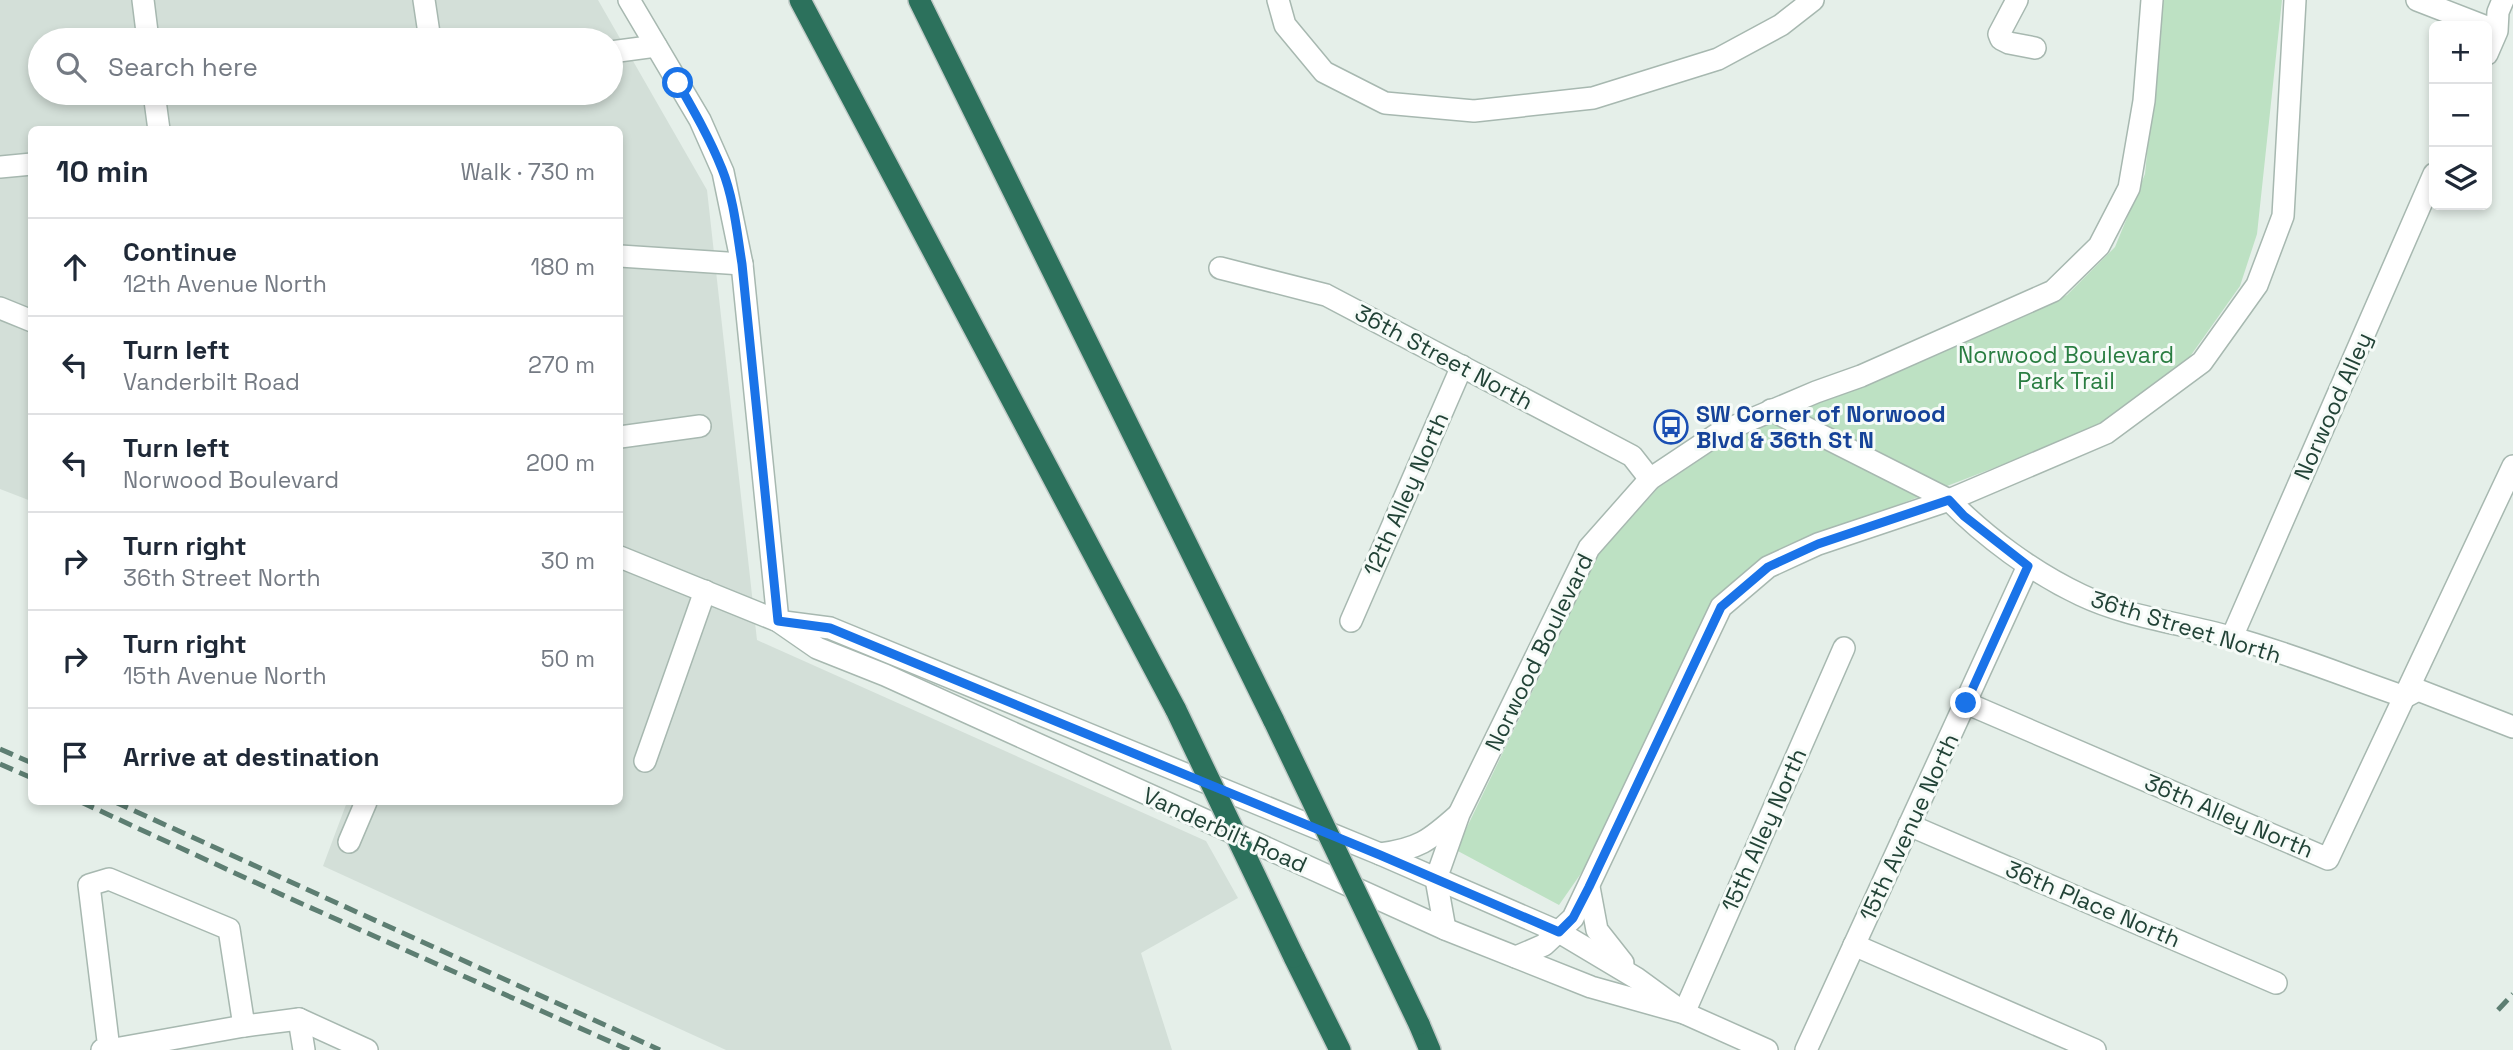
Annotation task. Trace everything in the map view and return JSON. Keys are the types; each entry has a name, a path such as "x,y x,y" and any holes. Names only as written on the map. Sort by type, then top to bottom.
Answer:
{"highway":[{"path":"800,0 1176,710 1340,1050"},
{"path":"919,0 1274,721 1430,1050"}],"street":[{"path":"143,0 146,28"},
{"path":"424,0 428,28"},
{"path":"629,0 700,120 723,172 742,264 778,621"},
{"path":"1278,0 1285,25 1324,72 1385,103 1474,111 1593,98 1718,59 1781,25 1814,0"},
{"path":"2017,0 1999,34 2001,39 2009,43 2035,48"},
{"name":"Norwood Boulevard","path":"1445,929 1436,879 1459,814 1589,548 1650,479 1719,433 1861,376 2053,291 2099,246 2129,188 2144,101 2152,0"},
{"path":"1516,957 1544,945 1573,918 1721,607 1768,567 1818,544 1949,500 2106,433 2202,362 2257,285 2283,216 2294,0"},
{"path":"2417,0 2495,31 2503,0"},
{"path":"623,50 656,46"},
{"path":"156,105 159,126"},
{"path":"0,167 28,164"},
{"name":"Norwood Alley","path":"2232,637 2429,185"},
{"path":"623,256 742,264"},
{"name":"36th Street North","path":"1220,268 1326,295 1632,456 1650,479"},
{"path":"0,308 28,319"},
{"name":"12th Alley North","path":"1350,621 1462,366"},
{"name":"36th Street North","path":"1771,410 1949,500 1964,516 2028,566 2082,596 2131,612 2232,637 2405,697 2417,690 2513,727"},
{"path":"623,438 700,426"},
{"path":"2405,697 2513,466"},
{"name":"Vanderbilt Road","path":"623,558 778,621 817,648 886,675 1445,929 1591,987 1684,1013 1767,1050"},
{"name":"15th Avenue North","path":"1806,1050 2028,566"},
{"path":"645,761 705,592"},
{"name":"Vanderbilt Road","path":"778,621 830,628 1380,855 1559,932 1636,978 1684,1013"},
{"name":"15th Alley North","path":"1684,1013 1844,648"},
{"name":"36th Alley North","path":"1966,703 2328,859 2405,697"},
{"path":"349,842 365,805"},
{"path":"1380,855 1417,848 1459,814"},
{"name":"36th Place North","path":"1909,825 2276,983"},
{"path":"244,1026 229,929 109,879 89,885 107,1050 299,1019 367,1050"},
{"path":"1589,887 1597,930 1636,978"},
{"path":"1854,945 2095,1050"},
{"path":"299,1019 304,1050"}],"shaded area":[{"path":"0,0 598,0 614,28 28,28 28,105 623,105 623,44 707,190 757,640 1206,841 1238,898 1141,953 1172,1050 726,1050 323,866 346,805 623,805 623,126 28,126 28,500 0,489"}],"green space":[{"name":"Norwood Boulevard Park Trail","path":"2162,0 2282,0 2257,234 2240,286 2189,358 2103,426 1765,556 1716,598 1591,859 1559,905 1456,850 1598,555 1658,488 1725,443 2067,295 2115,247 2145,174"}],"railway":[{"path":"0,749 28,761"},
{"path":"0,764 28,776"},
{"path":"88,805 629,1050"},
{"path":"122,805 660,1050"},
{"path":"2498,1010 2513,994"}],"place":[{"name":"SW Corner of Norwood Blvd & 36th St N","path":"1671,427"}],"route":[{"path":"678,83 700,120 723,172 734,219 742,264 778,621 830,628 1380,855 1559,932 1573,918 1589,887 1721,607 1768,567 1818,544 1949,500 1964,516 2028,566 1966,703"}]}
